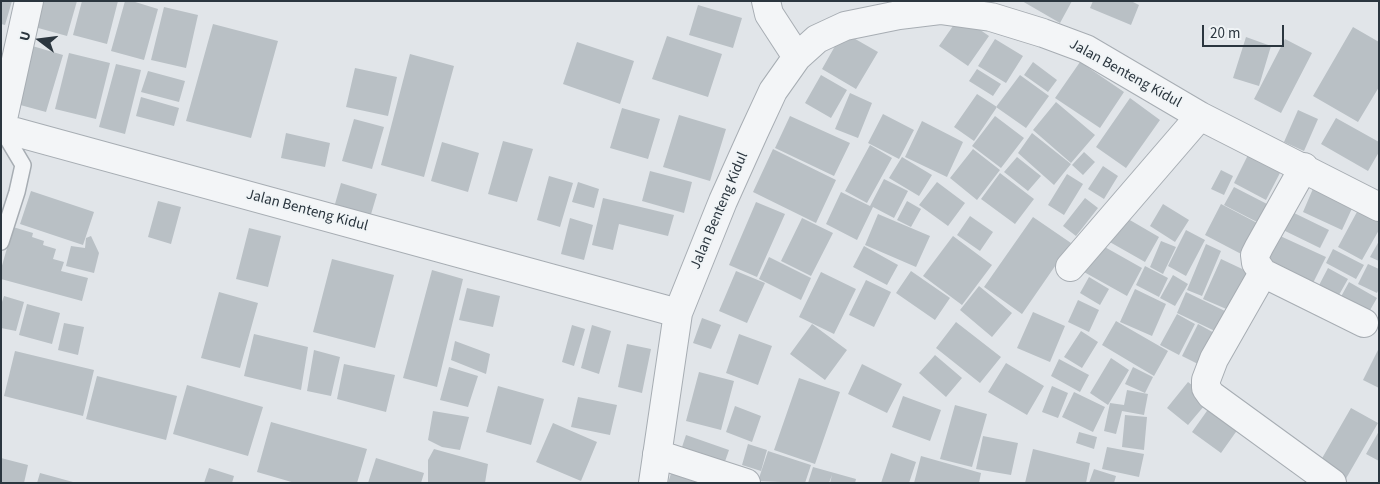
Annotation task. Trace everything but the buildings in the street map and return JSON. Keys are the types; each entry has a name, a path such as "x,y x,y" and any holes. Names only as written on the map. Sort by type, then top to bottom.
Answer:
{"street":[{"path":"1,128 29,1"},
{"path":"766,1 769,14 796,57"},
{"name":"Jalan Benteng Kidul","path":"1,128 678,313 723,201 754,132 773,91 796,57 817,39 845,26 899,15 940,10 991,17 1086,49 1200,116 1379,207"},
{"path":"1070,267 1200,116"},
{"path":"1304,168 1255,255 1256,263 1263,273 1364,323"},
{"path":"1263,273 1212,365 1206,380 1206,388 1211,395 1332,483"},
{"path":"652,483 678,313"},
{"path":"657,454 746,483"}],"lane":[{"path":"1,128 23,166 1,242"}]}
